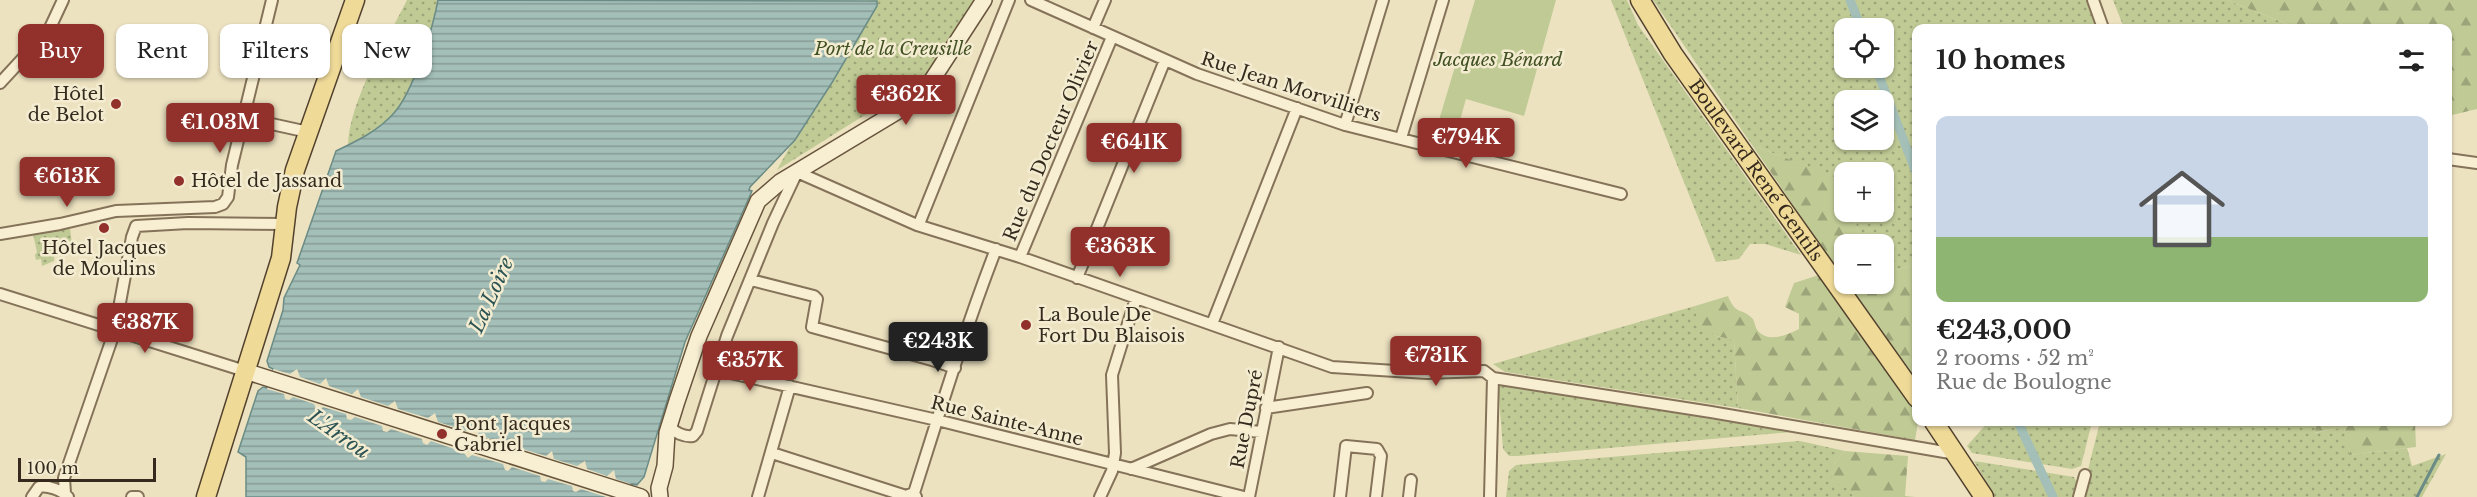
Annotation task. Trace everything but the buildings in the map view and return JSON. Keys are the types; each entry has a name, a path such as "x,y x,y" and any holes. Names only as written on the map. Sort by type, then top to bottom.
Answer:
{"main road":[{"path":"206,497 254,373 281,258 291,186 355,0"},
{"path":"660,497 659,488 665,465 670,424 699,336 758,201 769,189 888,118 921,93 984,0"},
{"name":"Boulevard René Gentils","path":"1640,0 1673,54 1912,391"},
{"path":"254,373 638,496"},
{"path":"1937,426 1984,497"}],"street":[{"path":"0,83 49,30 63,0"},
{"path":"4,233 130,210 215,207 224,204 228,196 232,165 273,0"},
{"path":"919,224 1009,0"},
{"name":"Rue Jean Morvilliers","path":"1031,0 1197,74 1345,125 1621,194"},
{"path":"1093,28 1105,0"},
{"path":"1345,125 1383,0"},
{"path":"1401,138 1443,0"},
{"path":"2093,0 2102,24"},
{"name":"Rue du Docteur Olivier","path":"1020,257 1112,37"},
{"path":"1077,278 1165,60"},
{"path":"1212,324 1297,108"},
{"path":"244,118 308,132"},
{"path":"2452,160 2477,163"},
{"path":"670,424 675,432 693,436 727,336 796,172 852,198 919,224 1020,257 1332,367 1426,374 1484,371 1493,378 1712,412 1956,454"},
{"path":"66,495 63,478 115,330 136,226 130,210"},
{"path":"136,226 188,223 285,224"},
{"path":"771,453 906,496 915,495 937,420 996,249"},
{"path":"751,280 814,296 817,299 812,327 955,368"},
{"path":"0,294 254,373"},
{"path":"1100,497 1113,465 1112,375 1136,298"},
{"name":"Rue Dupré","path":"1247,497 1279,348"},
{"name":"Rue Sainte-Anne","path":"717,370 937,420 1247,497"},
{"path":"1490,497 1493,378"},
{"path":"758,497 790,386"},
{"path":"1266,408 1367,393"},
{"path":"1131,469 1211,434 1230,429 1261,432"},
{"path":"1340,497 1346,446 1377,449 1381,456 1376,497"},
{"path":"2079,497 2085,475"},
{"path":"1408,497 1411,480"},
{"path":"32,497 39,487 44,486 66,495"},
{"path":"132,497 138,497"}],"green space":[{"path":"407,0 438,0 432,27 432,24 395,24"},
{"name":"Port de la Creusille","path":"871,0 975,0 932,67 911,91 899,101 892,98 777,170"},
{"name":"Jacques Bénard","path":"1475,0 1556,0 1524,116 1466,99 1453,145 1433,140"},
{"path":"1611,0 1627,0 1638,25 1801,255 1765,244 1750,244 1739,259 1716,262"},
{"path":"1653,0 2087,0 2098,24 1912,24 1912,265 1894,270 1894,234 1859,234 1855,222 1894,222 1894,162 1834,162 1834,177 1752,145"},
{"path":"2113,0 2227,0 2287,24 2122,24"},
{"path":"2227,0 2477,0 2477,109 2452,115 2452,24 2287,24"},
{"path":"367,78 414,78 394,113 372,131 348,146 350,128"},
{"path":"1752,145 1834,177 1834,222 1855,222 1859,234 1834,234 1834,265"},
{"path":"70,228 72,244 55,248 54,261 42,266 41,259 36,260 37,252 33,234"},
{"path":"1912,265 1912,378 1854,294 1894,294 1894,270"},
{"path":"1819,275 1912,404 1912,426 1917,426 1915,440 1738,408 1734,340 1716,336 1697,322 1695,306 1728,296 1736,309 1752,318 1762,335 1773,337 1784,335 1799,329 1799,314 1785,307 1794,283"},
{"path":"1695,306 1698,322 1716,336 1734,340 1738,408 1505,372 1493,364"},
{"path":"1498,385 1792,432 1509,456 1503,449"},
{"path":"1984,426 2091,426 2081,466 2072,469 1972,453 1967,446"},
{"path":"2099,426 2317,426 2315,433 2344,427 2350,455 2407,448 2412,466 2446,454 2422,497 2081,497"},
{"path":"2317,426 2415,426 2416,447 2349,455 2344,427 2314,433"},
{"path":"1800,441 1845,451 1832,465 1854,497 1506,497 1509,471 1516,465"},
{"path":"1845,451 1908,456 1905,496 1916,497 1854,497 1848,489 1832,481 1832,465"},
{"path":"1974,461 2074,477 2078,485 2074,497 1995,497"}],"water":[{"path":"438,0 877,1 877,6 833,81 795,140 750,187 749,190 752,191 685,342 644,477 637,485 631,484 627,497 246,497 246,457 238,452 258,391 263,387 267,388 273,369 269,367 267,361 283,310 284,298 300,265 297,263 336,151 374,130 388,119 401,103 414,78 432,78 432,27"}],"pier":[{"name":"Pont Jacques Gabriel","path":"273,369 290,374 297,369 300,377 320,384 326,378 329,386 352,394 358,389 361,397 388,406 395,401 398,409 428,418 435,413 438,422 470,432 476,427 479,435 510,445 516,439 519,448 546,456 552,451 554,459 577,466 585,461 587,469 607,476 614,470 616,479 631,484 627,497 606,497 581,489 576,492 573,491 572,486 548,479 545,482 541,481 540,476 512,467 508,471 505,470 503,464 472,455 468,458 463,452 431,441 427,445 422,439 391,429 387,432 383,431 382,426 355,417 351,420 347,419 346,414 323,407 319,410 314,404 293,397 289,400 285,399 284,394 267,389"}],"waterway":[{"path":"1850,0 1857,18"},
{"path":"1880,78 1912,162"},
{"path":"2020,426 2053,497"},
{"path":"2417,497 2439,455"}],"place":[{"name":"Hôtel de Belot","path":"116,104"},
{"name":"Hôtel de Jassand","path":"179,181"},
{"name":"Hôtel Jacques de Moulins","path":"104,228"},
{"name":"La Boule De Fort Du Blaisois","path":"1026,325"},
{"name":"Pont Jacques Gabriel","path":"442,434"}],"water label":[{"name":"La Loire","path":"491,295"},
{"name":"L'Arrou","path":"339,434"}]}
